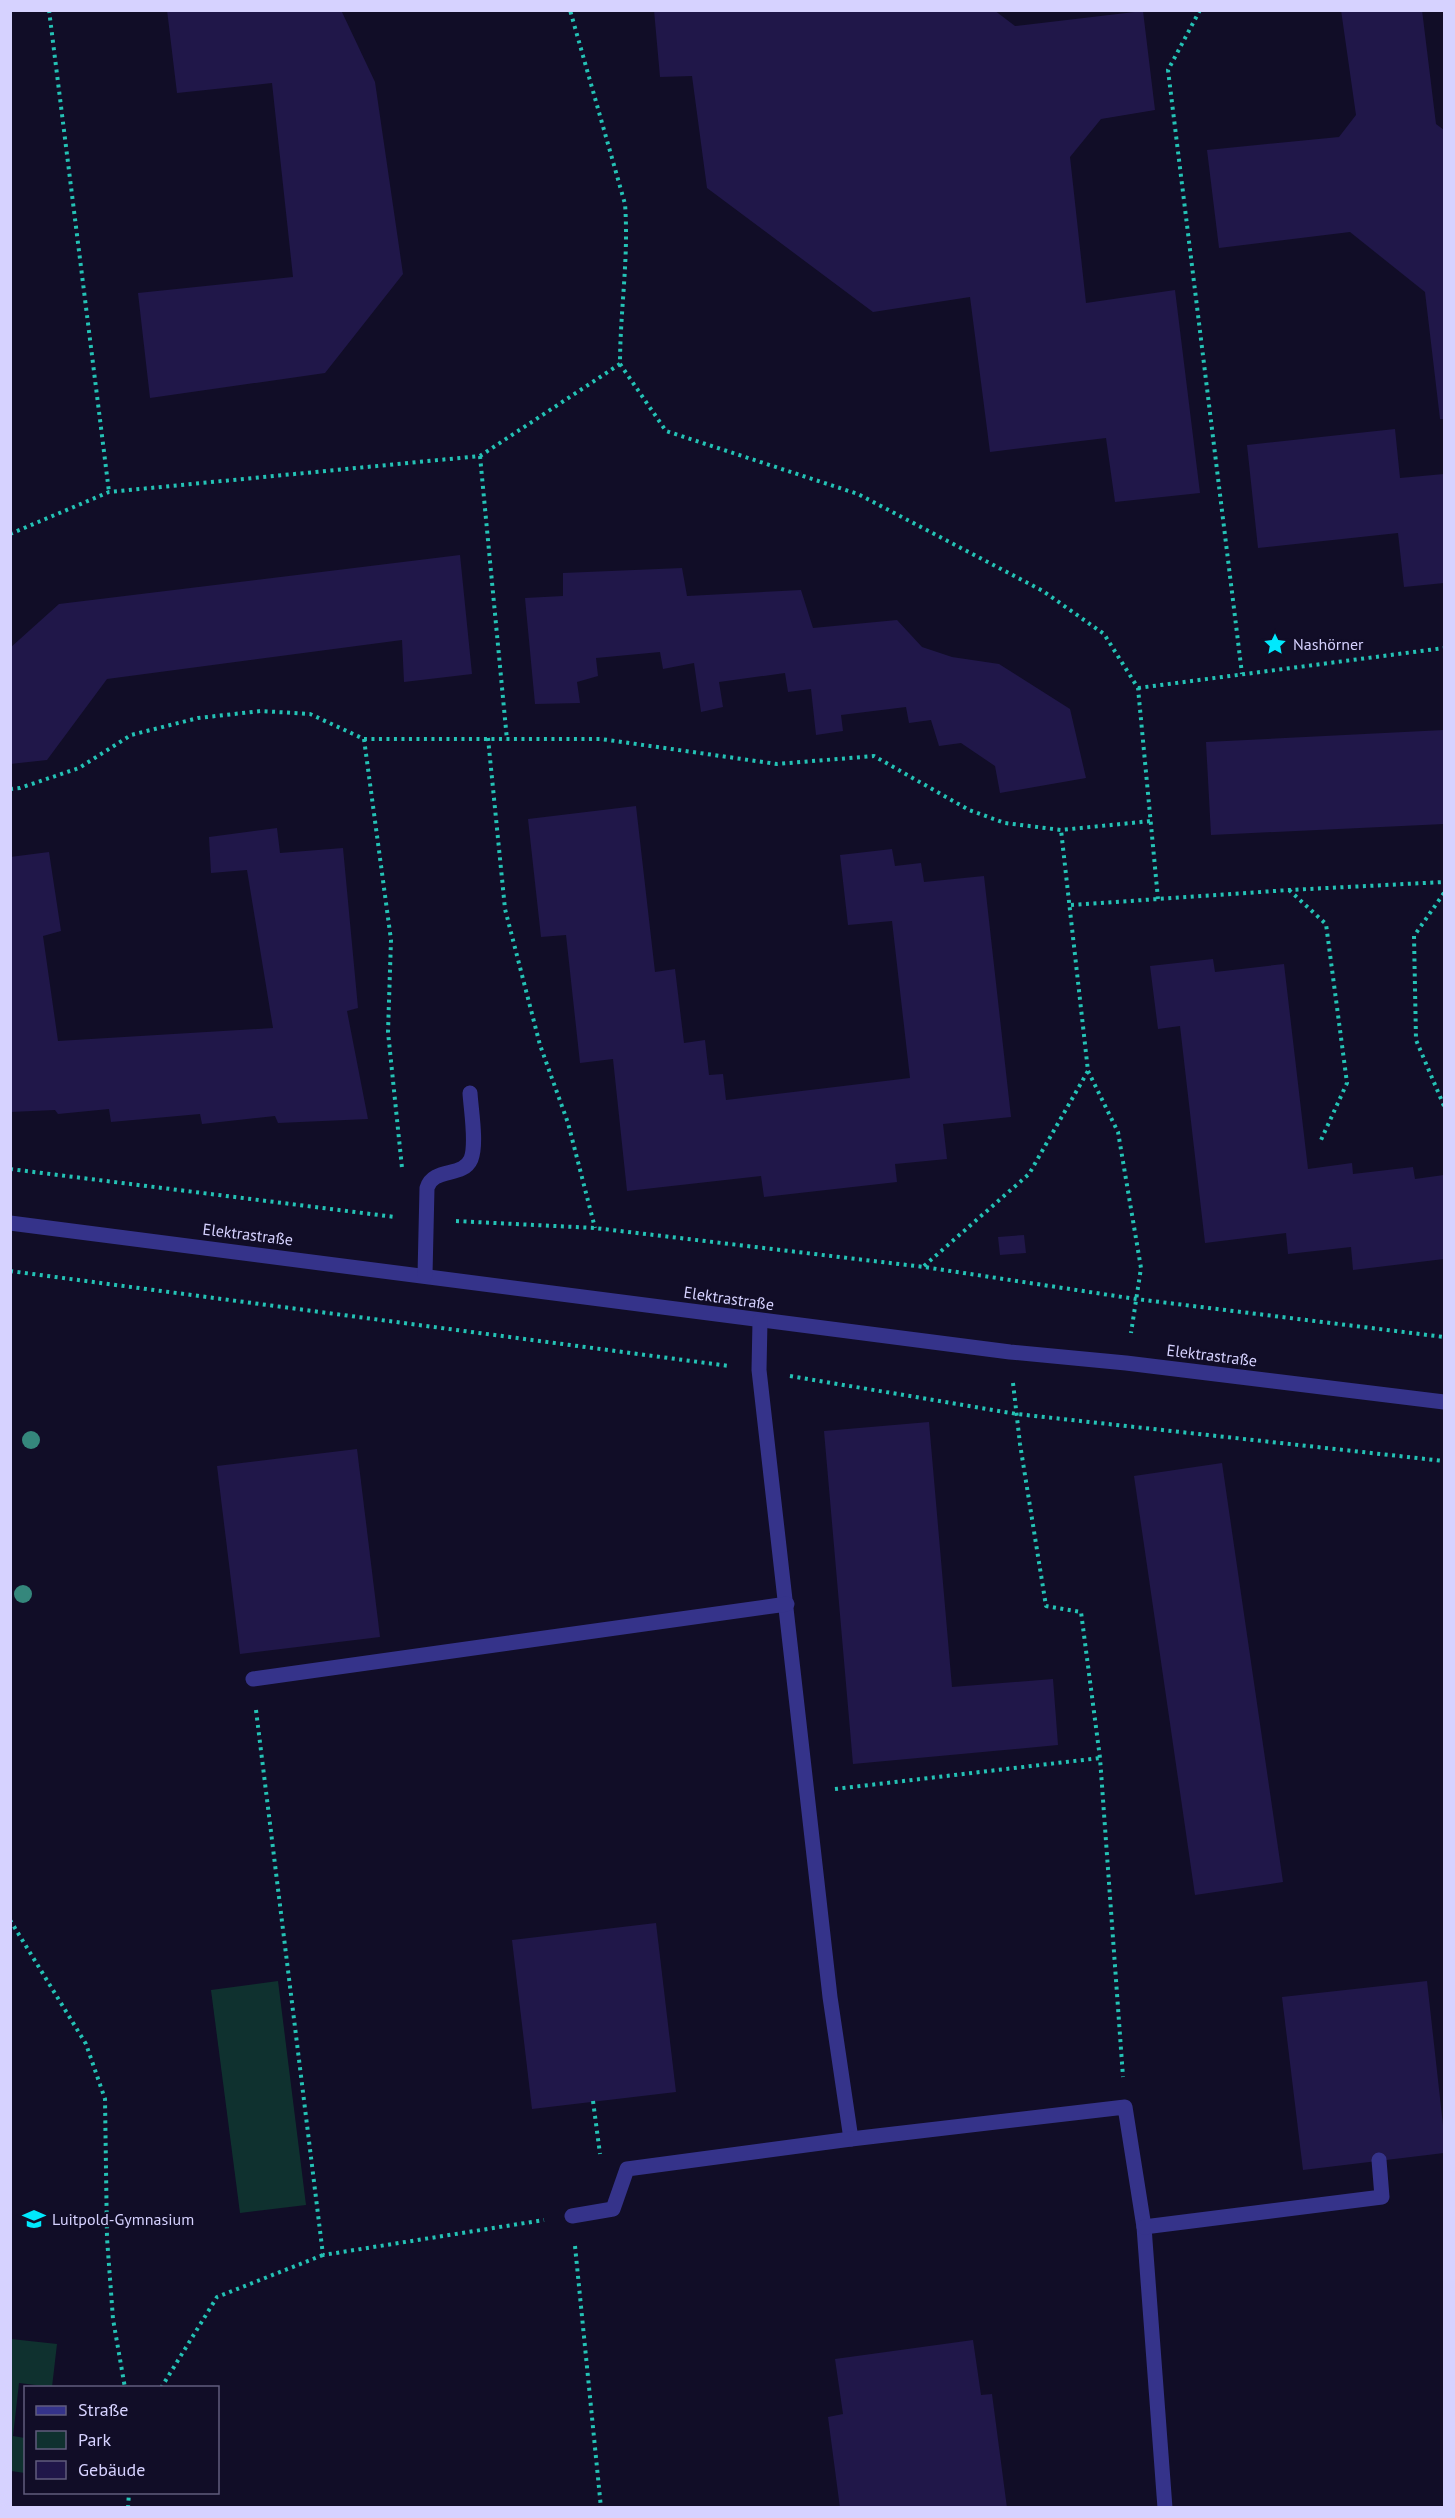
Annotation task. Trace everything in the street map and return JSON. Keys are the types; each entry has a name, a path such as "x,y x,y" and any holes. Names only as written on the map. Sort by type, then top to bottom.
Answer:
{"street":[{"path":"425,1275 429,1181 434,1176 457,1171 470,1162 473,1152 470,1093"},
{"name":"Elektrastraße","path":"10,1223 425,1275 760,1321 1444,1402"},
{"path":"760,1321 759,1370 830,1997 851,2139"},
{"path":"252,1679 787,1604"},
{"path":"572,2216 614,2209 627,2169 851,2139 1125,2107 1144,2227 1165,2508"},
{"path":"1144,2227 1382,2196 1379,2160"}],"path":[{"path":"49,10 109,492"},
{"path":"570,10 625,204 628,237 620,323 620,364 666,431 858,494 1043,591 1104,634 1138,688 1158,899"},
{"path":"1200,10 1168,70 1242,674"},
{"path":"10,534 109,492 480,456 620,364"},
{"path":"480,456 507,740"},
{"path":"1138,688 1444,648"},
{"path":"10,789 20,788 79,768 131,735 198,718 261,711 310,714 364,739 601,739 777,764 874,756 969,810 1005,823 1061,830 1151,821"},
{"path":"488,738 505,909 540,1045 568,1123 595,1228"},
{"path":"364,739 391,940 388,1032 402,1172"},
{"path":"1061,830 1088,1071 1118,1132 1141,1268 1126,1363"},
{"path":"1071,905 1444,882"},
{"path":"1289,890 1326,924 1347,1083 1321,1140"},
{"path":"1444,893 1414,936 1416,1040 1444,1106"},
{"path":"924,1267 1029,1174 1088,1071"},
{"path":"10,1169 426,1219 595,1228 924,1267 1136,1299 1444,1336"},
{"path":"1017,1414 1046,1606 1081,1612 1100,1758 1125,2107"},
{"path":"252,1679 323,2255"},
{"path":"808,1792 1100,1758"},
{"path":"10,1920 86,2044 105,2099 109,2261 113,2319 125,2386"},
{"path":"162,2386 217,2297 323,2255 572,2216 601,2508"}],"green space":[{"path":"278,1981 306,2205 240,2213 211,1990"},
{"path":"11,2339 57,2344 52,2386 19,2383 13,2436 24,2438 24,2473 11,2471"}],"building":[{"path":"167,10 341,10 375,82 403,274 325,373 150,398 138,293 293,277 272,83 177,93"},
{"path":"654,10 994,10 1015,26 1143,11 1155,110 1101,119 1070,157 1086,303 1175,290 1200,493 1115,502 1106,438 990,452 970,297 873,312 707,188 692,76 660,77"},
{"path":"1341,10 1422,10 1436,124 1444,130 1444,419 1440,419 1425,292 1350,232 1219,248 1207,150 1339,137 1356,115"},
{"path":"1395,429 1400,478 1444,474 1444,583 1404,587 1398,533 1258,548 1247,445"},
{"path":"460,555 472,674 404,682 402,640 107,679 47,760 10,764 10,648 59,604"},
{"path":"682,568 687,596 801,590 813,628 897,620 922,647 952,657 999,664 1070,709 1086,778 1000,793 995,766 961,743 939,746 931,720 909,723 906,707 841,715 843,731 816,735 811,689 788,692 785,673 719,682 723,707 701,712 694,663 663,669 660,652 596,658 598,676 577,682 580,703 535,704 525,598 563,596 563,573"},
{"path":"1444,730 1444,824 1211,835 1206,742"},
{"path":"636,806 655,972 675,969 684,1043 705,1040 709,1075 723,1074 726,1100 910,1078 892,921 848,925 840,855 892,849 895,866 921,863 924,882 984,876 1011,1117 943,1124 947,1159 895,1164 897,1182 764,1197 761,1176 627,1191 613,1059 580,1063 566,935 541,937 528,819"},
{"path":"277,828 280,853 343,848 358,1008 347,1011 368,1119 278,1123 275,1116 202,1124 200,1114 111,1122 109,1109 58,1114 55,1110 10,1112 10,857 49,852 61,931 43,936 58,1041 273,1028 247,870 211,873 209,837"},
{"path":"1213,959 1215,972 1284,964 1308,1169 1352,1163 1353,1174 1413,1167 1415,1179 1444,1175 1444,1259 1353,1270 1351,1247 1288,1254 1286,1233 1205,1243 1180,1026 1158,1029 1150,966"},
{"path":"1024,1235 1026,1253 1000,1255 998,1237"},
{"path":"929,1422 952,1687 1053,1679 1058,1745 853,1764 824,1431"},
{"path":"357,1449 380,1637 240,1654 217,1466"},
{"path":"1222,1463 1283,1882 1195,1895 1134,1476"},
{"path":"656,1923 676,2092 532,2109 512,1940"},
{"path":"1427,1981 1444,2134 1444,2153 1303,2170 1282,1997"},
{"path":"973,2340 981,2395 992,2394 1007,2508 840,2508 828,2417 843,2414 835,2359"}],"place":[{"name":"Nashörner","path":"1275,644"},
{"name":"Luitpold-Gymnasium","path":"34,2219"}]}
